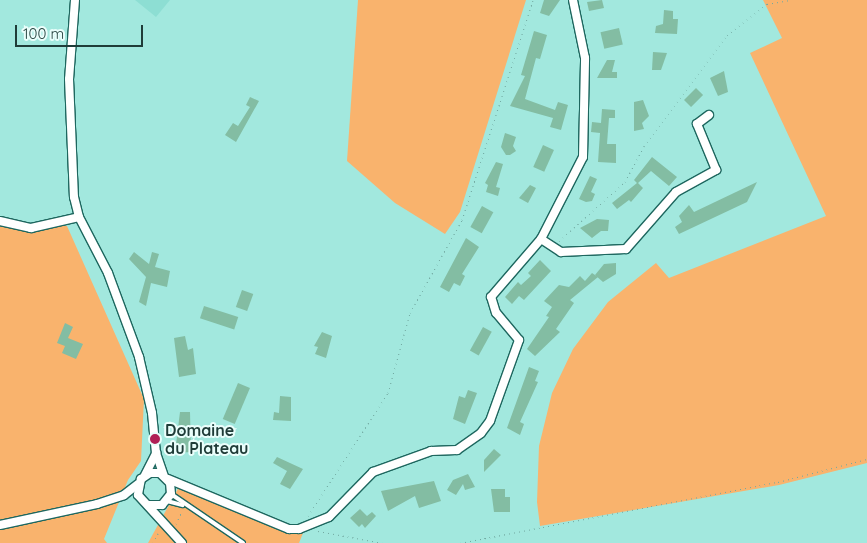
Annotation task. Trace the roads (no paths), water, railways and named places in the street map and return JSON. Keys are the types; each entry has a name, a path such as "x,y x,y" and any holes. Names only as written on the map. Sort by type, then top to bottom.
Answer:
{"street":[{"path":"75,0 68,79 69,149 79,217 108,273 139,357 152,413 156,453 166,477 168,498 164,521"},
{"path":"145,475 155,472 289,529 299,529 314,525 329,517 373,472 431,451 458,450 481,433 490,421 519,340 496,313 491,297 541,239 583,157 585,58 573,0"},
{"path":"541,239 553,248 620,252 634,243 676,192 716,170 698,124 709,115"},
{"path":"0,221 31,228 79,217"},
{"path":"124,494 138,484 145,475 156,453"},
{"path":"148,506 168,498 184,483"},
{"path":"138,484 138,495 164,521 182,543"},
{"path":"0,525 124,494 138,495"}],"lane":[{"path":"168,498 243,543"},
{"path":"168,498 184,506"}],"place":[{"name":"Domaine du Plateau","path":"155,439"}]}
